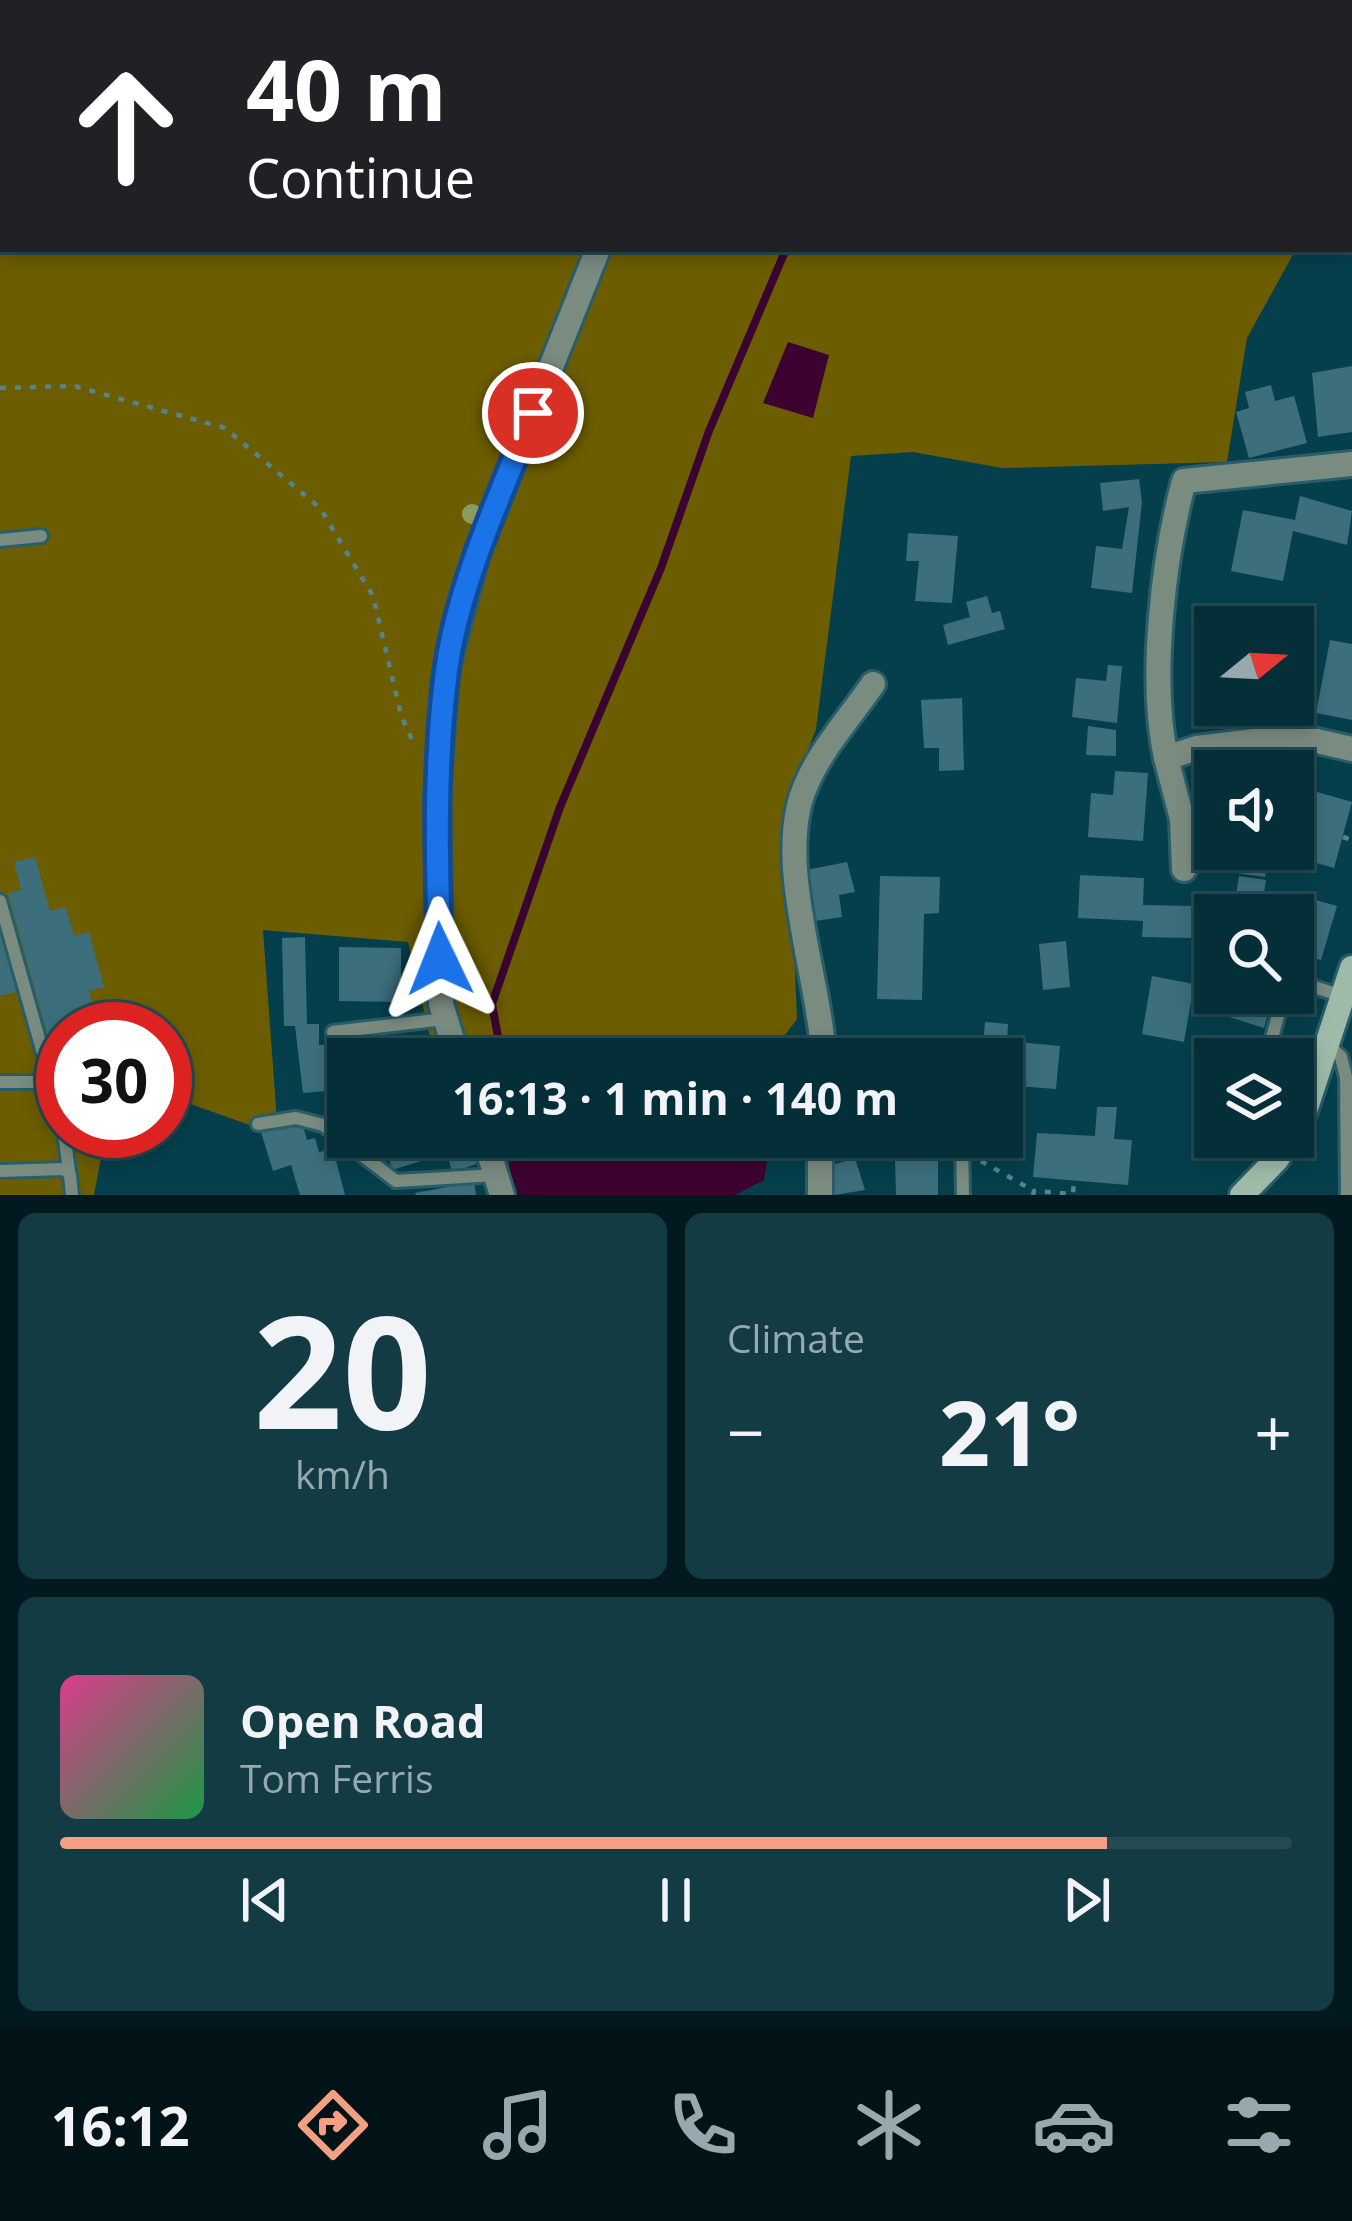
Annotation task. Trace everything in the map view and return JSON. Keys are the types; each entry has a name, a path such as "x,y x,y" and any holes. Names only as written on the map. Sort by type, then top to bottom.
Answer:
{"main road":[{"path":"1314,1084 1349,978"},
{"path":"1242,1195 1278,1158"}],"street":[{"path":"451,1038 441,1004 437,797 446,670 477,553 597,252"},
{"path":"1184,869 1182,819 1156,716 1173,521 1184,481 1352,464"},
{"path":"823,1038 791,851 805,786 873,684"},
{"path":"1166,758 1197,748 1295,736 1352,748"},
{"path":"820,1158 820,1195"}],"lane":[{"path":"0,540 41,536"},
{"path":"0,901 36,1029"},
{"path":"1314,979 1349,978"},
{"path":"1272,1038 1278,1014"},
{"path":"333,1032 444,1019"},
{"path":"1327,1045 1341,1057 1346,1077 1347,1195"},
{"path":"0,1082 36,1082"},
{"path":"258,1124 296,1118 323,1125 396,1181 500,1185"},
{"path":"962,1158 963,1195"},
{"path":"0,1171 71,1187"}],"path":[{"path":"0,388 74,386 225,428 320,508 373,596 401,715 419,756"},
{"path":"1343,838 1352,840"},
{"path":"984,1158 1034,1193 1073,1194 1074,1180"}],"shaded area":[{"path":"0,252 1294,252 1247,338 1227,462 1002,468 913,452 851,456 816,729 788,804 797,1019 783,1038 430,1038 408,942 263,930 278,1135 192,1105 192,1002 36,1002 36,1158 101,1158 94,1195 0,1195"},
{"path":"788,342 829,355 813,418 763,403"},
{"path":"509,1158 768,1158 764,1180 735,1195 516,1195 510,1183"}],"building":[{"path":"1352,366 1352,432 1318,437 1312,373"},
{"path":"1271,385 1275,401 1294,396 1307,443 1249,458 1236,412 1249,408 1245,392"},
{"path":"1139,479 1142,502 1132,593 1091,588 1096,546 1122,549 1129,507 1103,511 1100,483"},
{"path":"1300,496 1352,511 1347,545 1293,531 1283,581 1231,571 1243,510 1295,520"},
{"path":"908,533 958,536 952,603 915,601 919,561 906,561"},
{"path":"987,596 992,613 1000,611 1005,629 948,645 943,625 970,617 966,602"},
{"path":"1330,640 1352,644 1352,720 1316,713"},
{"path":"1108,665 1122,666 1117,723 1072,717 1076,678 1106,681"},
{"path":"962,698 964,770 939,771 939,748 924,748 921,700"},
{"path":"1088,726 1116,730 1116,756 1086,755"},
{"path":"1115,771 1148,773 1143,841 1088,837 1091,793 1113,795"},
{"path":"1314,791 1352,802 1334,868 1314,862"},
{"path":"35,857 50,911 66,907 74,936 89,932 104,987 89,991 92,1002 38,1002 8,893 21,890 14,862"},
{"path":"847,862 855,892 839,895 842,917 815,921 806,870"},
{"path":"1236,870 1266,870 1265,877"},
{"path":"1080,875 1144,878 1143,905 1194,906 1194,938 1142,937 1143,921 1078,918"},
{"path":"880,876 940,877 939,913 924,914 922,1000 877,999"},
{"path":"1239,876 1266,880 1264,894 1236,894"},
{"path":"1314,900 1337,906 1321,960 1314,958"},
{"path":"0,920 20,991 0,996"},
{"path":"305,937 307,1024 319,1024 319,1045 327,1045 327,1091 303,1093 295,1026 284,1026 282,938"},
{"path":"1066,941 1070,987 1043,990 1039,944"},
{"path":"339,947 401,948 401,1002 339,1001"},
{"path":"1152,976 1194,984 1184,1042 1142,1034"},
{"path":"1227,1014 1268,1014 1264,1028"},
{"path":"985,1022 1008,1024 1007,1038 984,1038"},
{"path":"1023,1043 1060,1046 1056,1089 1023,1087"},
{"path":"1097,1107 1117,1107 1114,1139 1132,1140 1128,1185 1033,1177 1037,1133 1095,1136"},
{"path":"303,1126 307,1140 315,1138 319,1152 327,1150 327,1158 335,1158 345,1195 300,1195 291,1165 273,1171 261,1132"},
{"path":"389,1158 431,1158 392,1170"},
{"path":"448,1158 479,1158 480,1163 452,1172"},
{"path":"855,1158 865,1190 834,1195 826,1167"},
{"path":"938,1158 938,1195 896,1195 895,1160"},
{"path":"474,1182 476,1195 415,1193"}],"waterway":[{"path":"498,1038 492,1004 560,807 661,568 709,431 785,252"}],"route":[{"path":"440,959 437,797 446,670 477,553 533,413"}]}
